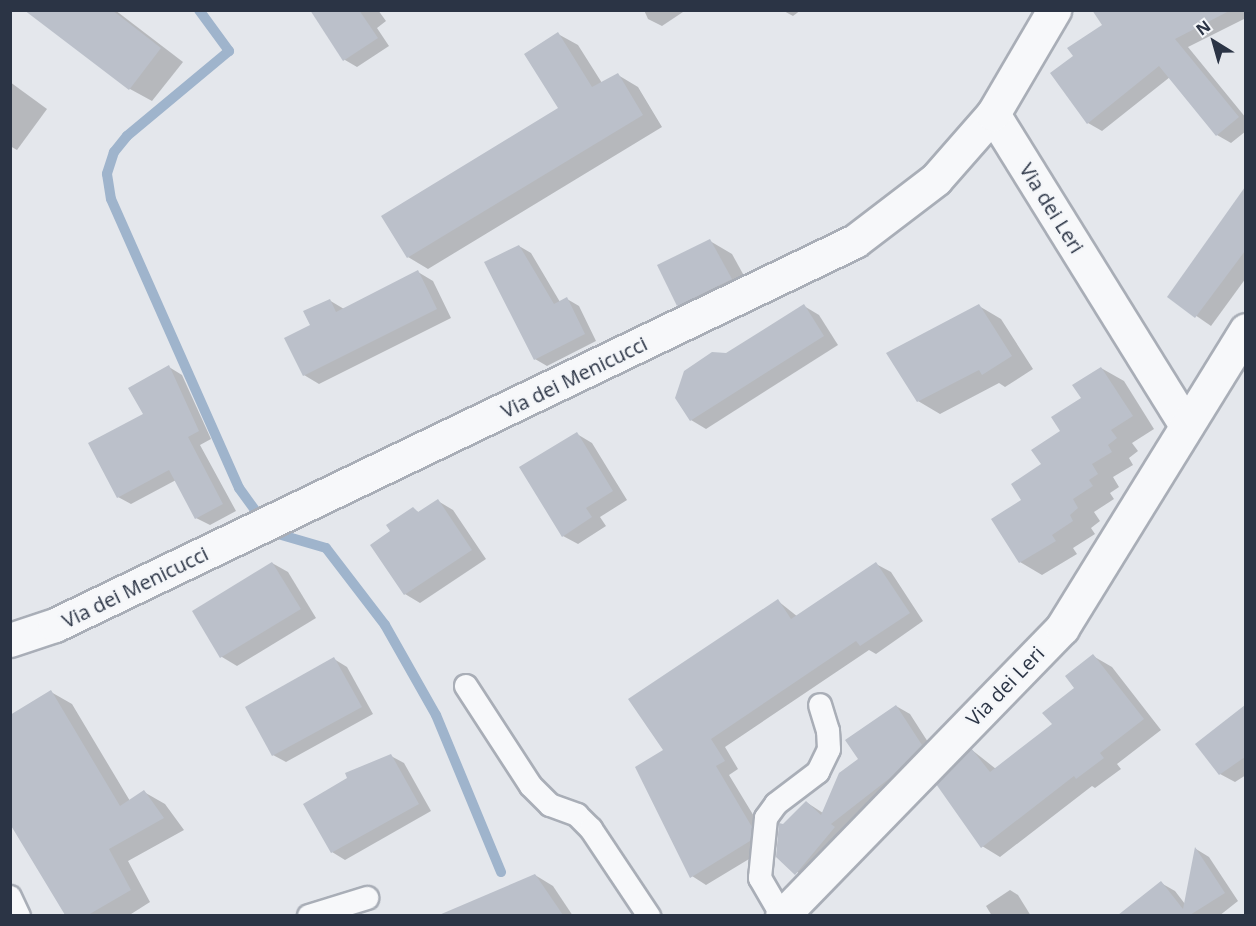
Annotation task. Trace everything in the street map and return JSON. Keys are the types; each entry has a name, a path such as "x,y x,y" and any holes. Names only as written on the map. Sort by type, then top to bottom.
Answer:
{"street":[{"name":"Via dei Menicucci","path":"10,640 55,625 855,241 936,179 993,114 1054,10"},
{"name":"Via dei Leri","path":"993,114 1186,425"},
{"name":"Via dei Leri","path":"782,915 1062,628 1245,330"}],"lane":[{"path":"466,686 531,786 550,805 577,815 591,829 649,915"},
{"path":"782,915 760,878 766,818 776,804 818,772 829,749 828,731 820,705"},
{"path":"10,897 19,915"},
{"path":"309,915 367,898"}],"building":[{"path":"24,10 112,10 161,48 129,90"},
{"path":"310,10 359,10 378,38 343,61"},
{"path":"1092,10 1231,10 1175,39 1239,117 1216,136 1159,66 1087,124 1050,73 1073,56 1067,48 1102,25"},
{"path":"558,32 592,87 618,73 643,115 407,258 381,216 558,108 524,54"},
{"path":"1245,187 1245,251 1195,318 1167,297"},
{"path":"710,239 732,279 677,306 657,265"},
{"path":"519,245 554,304 567,297 585,334 534,360 484,262"},
{"path":"418,270 437,309 303,376 284,338 310,325 303,311 330,299 336,312"},
{"path":"804,304 824,336 690,421 675,398 684,371 712,352 726,353"},
{"path":"979,304 1012,356 982,375 979,370 917,402 886,353"},
{"path":"169,365 199,431 188,437 223,504 195,519 169,470 117,498 88,443 143,414 128,388"},
{"path":"1101,367 1133,416 1111,430 1117,438 1108,445 1112,452 1092,464 1098,474 1089,480 1093,486 1073,499 1078,508 1070,515 1073,521 1052,535 1056,541 1019,563 991,519 1021,500 1011,484 1041,464 1031,450 1060,431 1051,417 1081,398 1072,385"},
{"path":"577,432 613,491 586,508 592,517 562,537 519,467"},
{"path":"438,499 472,550 404,595 370,545 390,531 386,525 413,507 418,512"},
{"path":"272,562 301,609 220,658 192,611"},
{"path":"876,562 910,613 860,646 856,641 711,739 725,761 716,766 752,827 750,841 690,878 635,767 663,750 628,699 778,599 791,619"},
{"path":"1093,654 1144,719 1100,753 1104,758 1076,779 1074,776 981,848 936,784 971,748 990,772 1052,724 1042,713 1074,688 1065,676"},
{"path":"334,657 362,707 272,756 245,707"},
{"path":"51,690 120,806 144,790 164,818 109,849 131,890 88,915 65,915 10,824 10,715"},
{"path":"896,705 922,745 890,778 831,824 835,827 795,875 776,857 779,823 783,824 806,801 821,815 839,773 858,759 845,740"},
{"path":"1245,705 1245,757 1219,775 1195,744"},
{"path":"391,754 419,804 331,853 303,804 347,778 345,773"},
{"path":"1195,847 1225,893 1190,915 1118,915 1161,881 1183,909"},
{"path":"535,874 563,915 439,915"}],"waterway":[{"path":"199,10 229,51 127,136 114,152 107,174 111,199 239,488 258,514"},
{"path":"278,534 326,548 385,625 436,715 501,872"}]}
